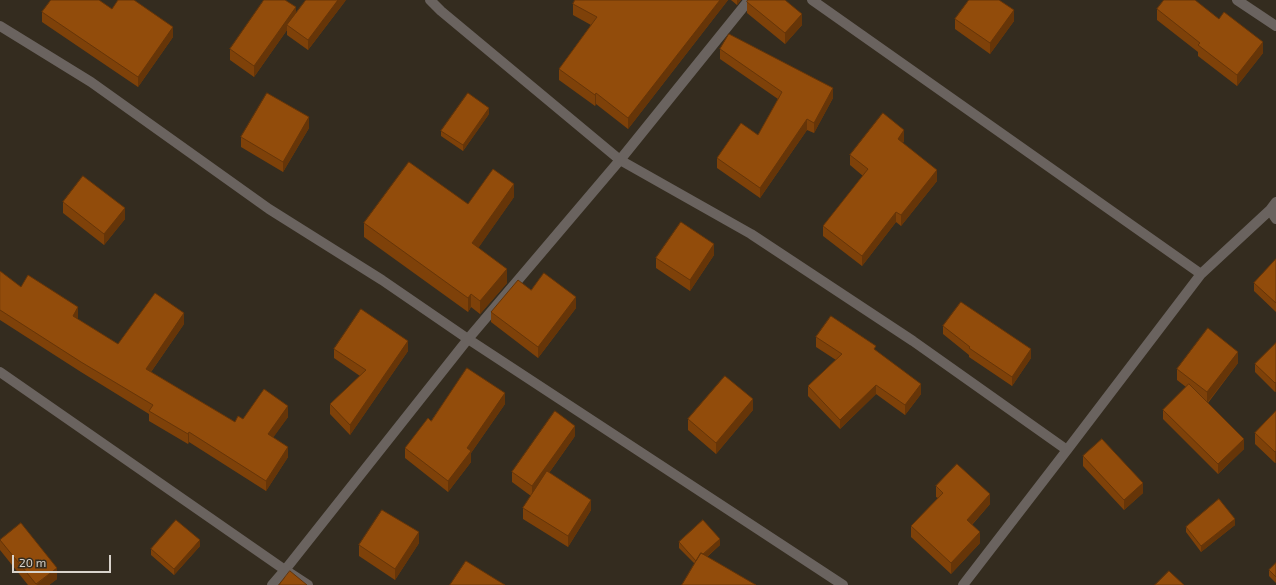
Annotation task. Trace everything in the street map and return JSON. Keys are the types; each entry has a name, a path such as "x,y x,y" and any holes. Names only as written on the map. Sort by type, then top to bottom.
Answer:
{"street":[{"path":"430,0 441,11 620,160 750,234 913,341 1067,450"},
{"path":"272,585 468,339 620,160 749,0"},
{"path":"812,0 1201,274"},
{"path":"1237,0 1276,26"},
{"path":"0,26 91,82 269,209 382,280 468,339 843,585"},
{"path":"963,585 1201,274 1273,206"},
{"path":"1273,206 1276,219"},
{"path":"0,372 308,585"}],"building":[{"path":"51,0 99,0 112,9 118,0 134,0 173,27 138,77 42,12"},
{"path":"264,0 285,0 296,7 254,66 230,49"},
{"path":"306,0 338,0 308,40 287,25"},
{"path":"575,0 720,0 628,118 596,93 595,95 559,69 597,17 573,4"},
{"path":"748,0 785,0 802,14 785,33 747,2"},
{"path":"969,0 999,0 1014,10 990,43 955,19"},
{"path":"1164,0 1195,0 1219,19 1224,12 1263,42 1237,75 1198,45 1200,43 1157,9"},
{"path":"729,34 833,88 814,123 807,119 760,188 717,158 741,123 758,135 782,92 720,49"},
{"path":"267,93 309,117 283,162 241,137"},
{"path":"468,93 489,108 463,145 441,131"},
{"path":"883,113 904,130 898,139 937,170 901,215 896,212 862,256 823,226 868,169 850,155"},
{"path":"409,162 468,204 493,169 514,184 472,243 507,269 480,301 471,294 468,298 364,223"},
{"path":"83,176 125,208 104,234 63,202"},
{"path":"681,222 714,244 690,280 656,258"},
{"path":"1276,259 1276,303 1254,283"},
{"path":"0,271 21,287 28,275 78,307 73,316 118,344 155,293 184,313 146,369 235,422 238,416 243,419 264,389 288,406 268,434 288,447 266,481 189,432 188,434 149,411 153,405 81,362 0,310"},
{"path":"544,273 576,297 538,347 491,312 518,280 531,290"},
{"path":"961,302 1031,349 1012,377 969,348 970,347 943,326"},
{"path":"361,309 408,341 350,425 330,404 366,370 334,349"},
{"path":"831,316 876,346 874,349 921,384 905,405 876,385 840,420 808,386 842,354 816,337"},
{"path":"1208,328 1238,352 1207,392 1177,369"},
{"path":"1276,343 1276,382 1275,383 1255,364"},
{"path":"467,368 505,393 467,448 471,451 448,481 405,448 428,418 431,421"},
{"path":"725,376 753,399 716,443 688,419"},
{"path":"1189,384 1244,439 1218,464 1163,410"},
{"path":"555,411 575,426 532,486 512,472"},
{"path":"1276,411 1276,451 1275,452 1255,433"},
{"path":"1102,439 1143,483 1124,500 1083,456"},
{"path":"957,464 990,494 967,520 980,532 951,563 911,526 943,493 936,486"},
{"path":"547,471 591,500 568,536 523,508"},
{"path":"1219,499 1235,519 1201,546 1186,527"},
{"path":"382,510 419,532 395,569 359,545"},
{"path":"176,520 200,540 174,569 151,549"},
{"path":"703,520 720,539 703,554 701,553 696,561 679,542"},
{"path":"21,523 57,568 36,584 0,540"},
{"path":"701,553 756,585 682,585"},
{"path":"466,561 505,585 450,585"},
{"path":"1276,563 1276,577 1269,570"},
{"path":"290,571 307,585 279,585"},
{"path":"1169,571 1184,585 1155,585"}]}
